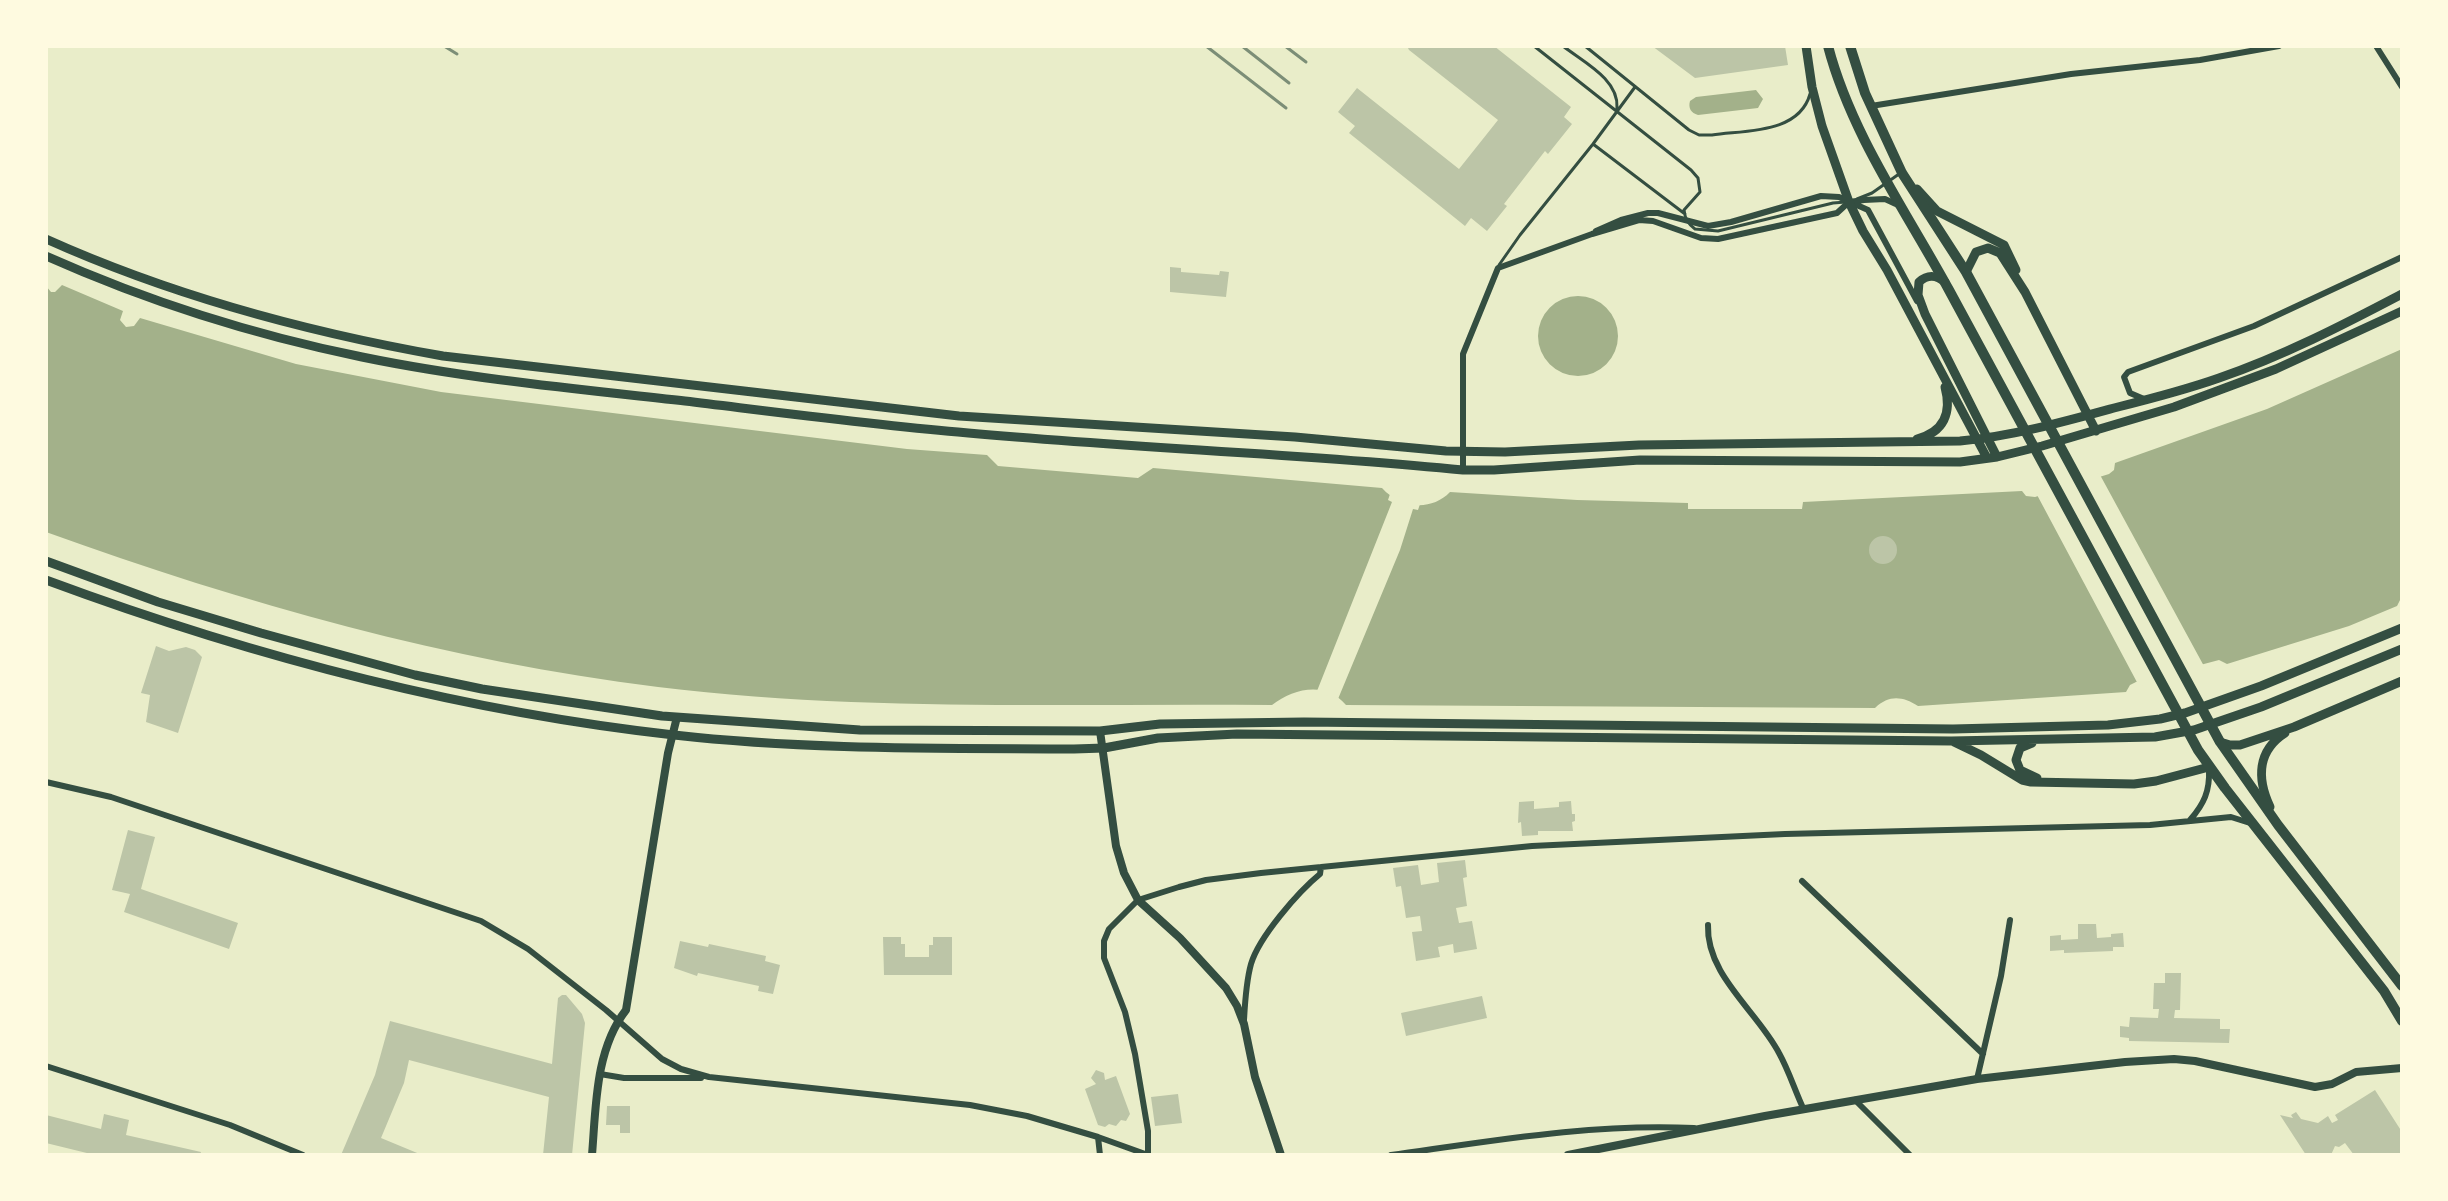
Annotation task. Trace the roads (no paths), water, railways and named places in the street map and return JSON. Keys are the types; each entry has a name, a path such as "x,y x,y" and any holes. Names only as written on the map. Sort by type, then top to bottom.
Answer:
{"main road":[{"path":"1806,46 1812,87 1829,151 1849,202 1939,369 1982,439"},
{"path":"1828,46 1848,103 1888,182 2198,750 2384,991 2402,1021"},
{"path":"1850,46 1858,77 1902,173 1966,272 2220,742 2278,825 2402,986"},
{"path":"1902,173 1937,211 2004,245 2096,431"},
{"path":"46,239 97,262 205,300 363,342 443,356 959,416 1295,437 1463,452 1639,445 1982,439 2090,416 2220,377 2350,322 2402,294"},
{"path":"1966,272 1976,252 1994,249 2000,253 2025,292"},
{"path":"46,256 107,282 241,327 361,357 441,372 956,432 1463,470 1640,460 1960,462 1992,458 2186,403 2276,369 2402,311"},
{"path":"1945,282 1928,276 1919,282 1918,295 1992,458"},
{"path":"1904,442 1932,434 1944,424 1948,399 1939,369"},
{"path":"46,561 158,602 415,675 497,691 677,717 860,730 1100,731 1160,724 1291,722 1953,729 2108,725 2185,713 2261,686 2402,628"},
{"path":"46,580 242,646 361,678 480,705 672,735 823,745 1104,748 1158,738 1237,734 1951,741 2155,737 2194,730 2261,707 2402,649"},
{"path":"2220,742 2240,745 2294,727 2402,681"},
{"path":"2278,825 2265,797 2261,769 2267,749 2294,727"},
{"path":"2044,739 2020,748 2016,760 2020,770 2031,777 2048,781"},
{"path":"1951,741 2022,780 2134,784 2209,767"}],"street":[{"path":"1871,106 2071,74 2200,60 2279,46"},
{"path":"2376,46 2402,87"},
{"path":"1592,234 1639,214 1685,216 1700,225 1717,225 1821,196 1839,197 1868,210 1925,314"},
{"path":"1463,470 1463,354 1498,268 1592,234 1645,220 1701,238 1727,238 1837,213 1849,202 1885,199 1898,205 1906,214"},
{"path":"2148,400 2130,393 2124,377 2128,372 2254,326 2402,257"},
{"path":"1393,463 1400,461 1403,455 1400,448 1394,445"},
{"path":"592,1155 597,1084 617,1021 626,1010 677,717"},
{"path":"1100,731 1116,846 1124,873 1138,900 1180,938 1226,988 1237,1006 1255,1077 1281,1155"},
{"path":"2190,820 2205,801 2209,767"},
{"path":"46,782 111,797 481,921 528,949 662,1059 681,1069 709,1077"},
{"path":"600,1074 654,1079 709,1077 970,1105 1027,1116 1148,1155 1148,1131 1135,1054 1125,1012 1104,958 1104,941 1109,929 1138,900 1206,880 1541,846 1785,834 2150,825 2231,817 2253,824"},
{"path":"1244,1024 1252,961 1286,908 1320,874 1318,868"},
{"path":"1802,881 1983,1054"},
{"path":"1977,1079 2001,976 2010,920"},
{"path":"1708,925 1707,938 1716,963 1778,1052 1804,1110"},
{"path":"1568,1155 1977,1079 2125,1062 2174,1059 2212,1064 2315,1087 2332,1084 2356,1072 2402,1068"},
{"path":"46,1066 230,1125 303,1155"},
{"path":"1855,1100 1910,1155"},
{"path":"1391,1155 1629,1126 1705,1128"},
{"path":"1098,1137 1100,1155"},
{"path":"1617,1144 1620,1155"}],"lane":[{"path":"1534,46 1691,170 1698,178 1700,192 1684,210 1685,216"},
{"path":"1563,46 1609,82 1618,100 1617,112"},
{"path":"1585,46 1699,135 1788,122 1802,111 1812,87"},
{"path":"1498,268 1635,87"},
{"path":"1593,144 1685,216"},
{"path":"1849,202 1872,193 1902,173"}],"railway":[{"path":"444,46 457,54"},
{"path":"1206,46 1286,108"},
{"path":"1242,46 1289,83"},
{"path":"1285,46 1306,62"}]}
